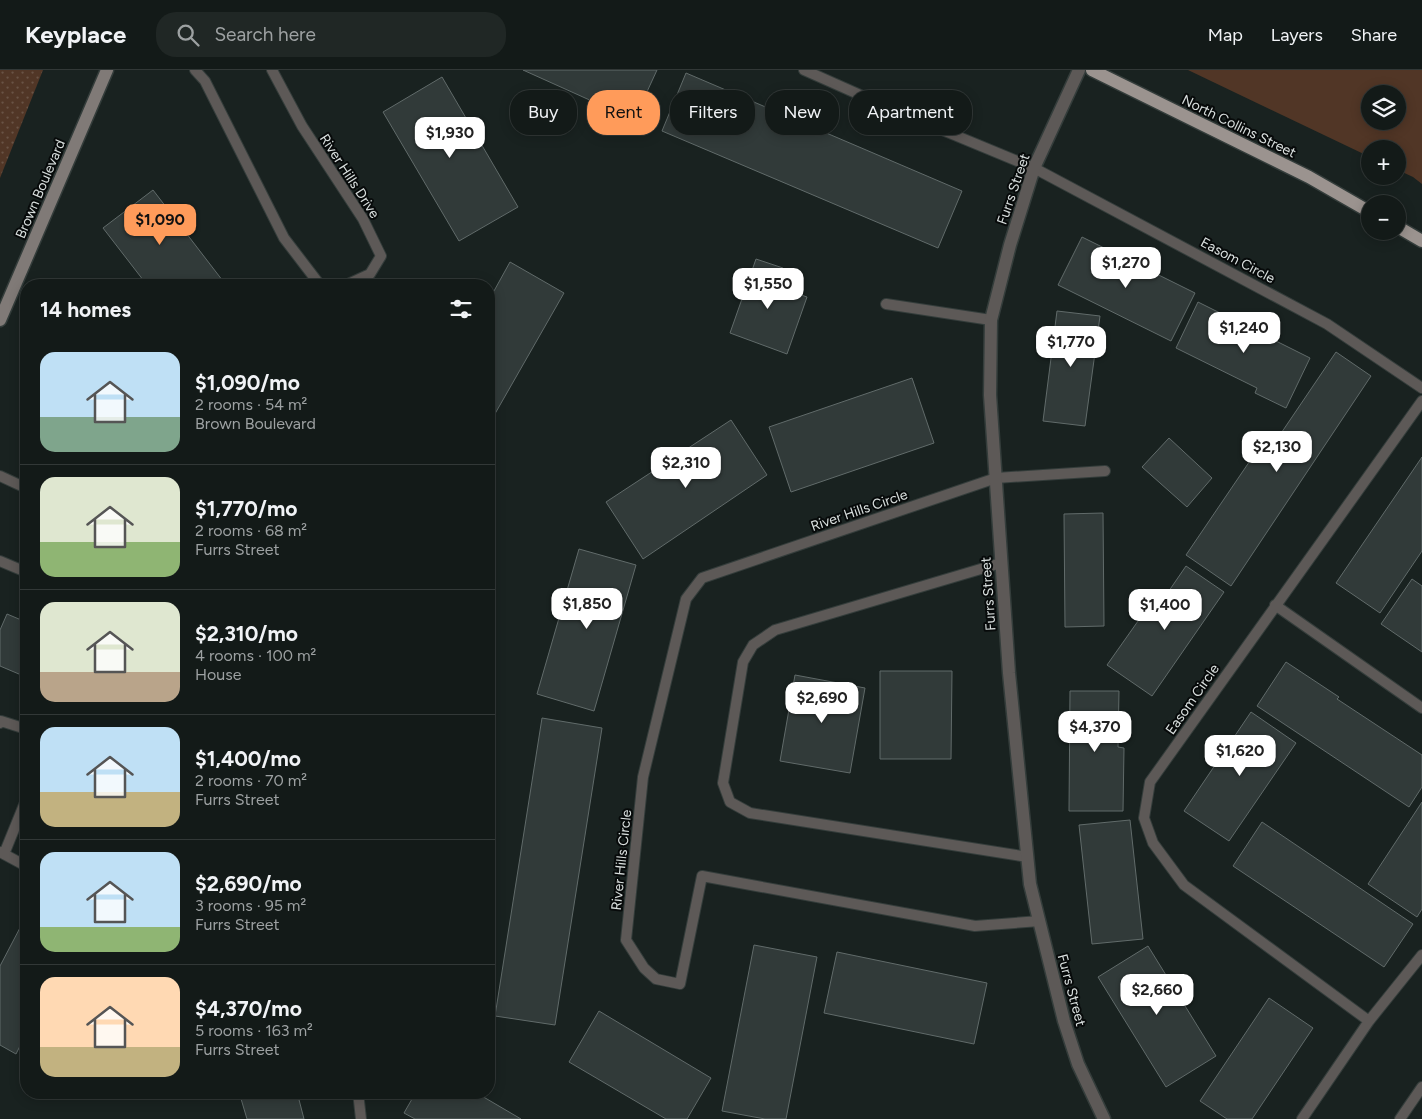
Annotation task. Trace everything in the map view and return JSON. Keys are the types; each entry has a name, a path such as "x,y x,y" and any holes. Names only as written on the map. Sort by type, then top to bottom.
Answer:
{"main road":[{"name":"North Collins Street","path":"1092,70 1309,177 1361,207"},
{"path":"1406,232 1422,241"}],"street":[{"name":"Brown Boulevard","path":"0,320 107,70"},
{"name":"Furrs Street","path":"1080,70 1034,168 1010,245 991,320 990,395 1008,673 1030,884 1064,1021 1078,1064 1104,1119"}],"lane":[{"name":"River Hills Drive","path":"272,70 302,126 363,219 380,256 370,274 359,279"},
{"path":"804,70 894,110 1034,168"},
{"path":"198,71 205,81 284,238 315,279"},
{"name":"Easom Circle","path":"1034,168 1327,324 1422,388"},
{"path":"886,304 991,320"},
{"name":"Easom Circle","path":"1369,1021 1184,885 1153,843 1144,818 1150,782 1422,401"},
{"path":"996,478 1105,471"},
{"path":"0,476 20,485"},
{"name":"River Hills Circle","path":"996,478 702,578 686,599 644,777 626,940 644,968 656,979 680,984 702,876 975,926 1040,921"},
{"path":"0,560 20,569"},
{"path":"1001,563 775,630 753,645 743,662 723,783 730,802 750,814 1028,857"},
{"path":"1275,605 1422,708"},
{"path":"0,723 1,721 20,727"},
{"path":"20,813 2,853 20,863"},
{"path":"1302,1119 1369,1021 1422,955"},
{"path":"1400,1119 1422,1087"},
{"path":"359,1099 361,1119"}],"shaded area":[{"path":"0,70 43,70 0,178"},
{"path":"1188,70 1422,70 1422,184 1406,174 1406,140 1361,140 1361,153"}],"building":[{"path":"523,70 657,70 648,90 587,90 587,99 577,94 577,90 567,90"},
{"path":"686,73 726,90 679,90"},
{"path":"442,77 518,207 459,241 383,112"},
{"path":"755,102 765,107 765,135 831,135 962,191 938,248 671,135 755,135"},
{"path":"670,112 670,134 662,131"},
{"path":"153,190 221,279 142,279 103,228"},
{"path":"1082,237 1195,293 1171,341 1058,285"},
{"path":"756,259 783,268 776,286 807,297 787,354 730,333"},
{"path":"510,262 564,293 495,414 495,289"},
{"path":"1198,302 1310,358 1286,408 1255,393 1257,388 1176,348"},
{"path":"1057,311 1100,316 1085,426 1043,421"},
{"path":"1336,352 1371,376 1231,586 1186,555 1258,449 1267,454"},
{"path":"912,378 934,443 791,492 769,427"},
{"path":"731,420 767,475 643,559 606,502"},
{"path":"1169,438 1212,478 1187,507 1142,467"},
{"path":"1422,457 1422,551 1380,613 1336,583"},
{"path":"1103,513 1104,626 1065,627 1064,514"},
{"path":"579,549 636,565 594,711 537,694"},
{"path":"1186,566 1224,592 1152,696 1107,665 1155,597 1162,601"},
{"path":"1412,579 1422,586 1422,652 1381,624"},
{"path":"7,614 20,619 20,674 0,666 0,630"},
{"path":"1286,662 1339,697 1337,699 1422,755 1422,787 1409,807 1257,706"},
{"path":"880,671 952,671 951,759 880,759"},
{"path":"795,675 865,688 850,773 780,761"},
{"path":"1070,691 1119,691 1118,747 1124,748 1123,811 1069,811"},
{"path":"1251,712 1296,743 1229,841 1184,811"},
{"path":"542,718 602,728 555,1025 495,1016"},
{"path":"1422,802 1422,909 1417,917 1368,884"},
{"path":"1130,820 1143,939 1092,944 1079,825"},
{"path":"1262,822 1413,924 1384,967 1233,866"},
{"path":"20,928 20,1046 16,1054 0,1045 0,966"},
{"path":"754,945 817,957 786,1119 765,1119 722,1111"},
{"path":"1148,946 1216,1056 1166,1087 1098,977"},
{"path":"837,952 987,983 974,1044 824,1013"},
{"path":"1269,998 1313,1028 1252,1119 1227,1119 1200,1101"},
{"path":"599,1011 711,1078 687,1119 666,1119 569,1062"},
{"path":"241,1099 299,1099 304,1119 247,1119"},
{"path":"412,1099 487,1099 521,1119 415,1119 404,1113"}]}
